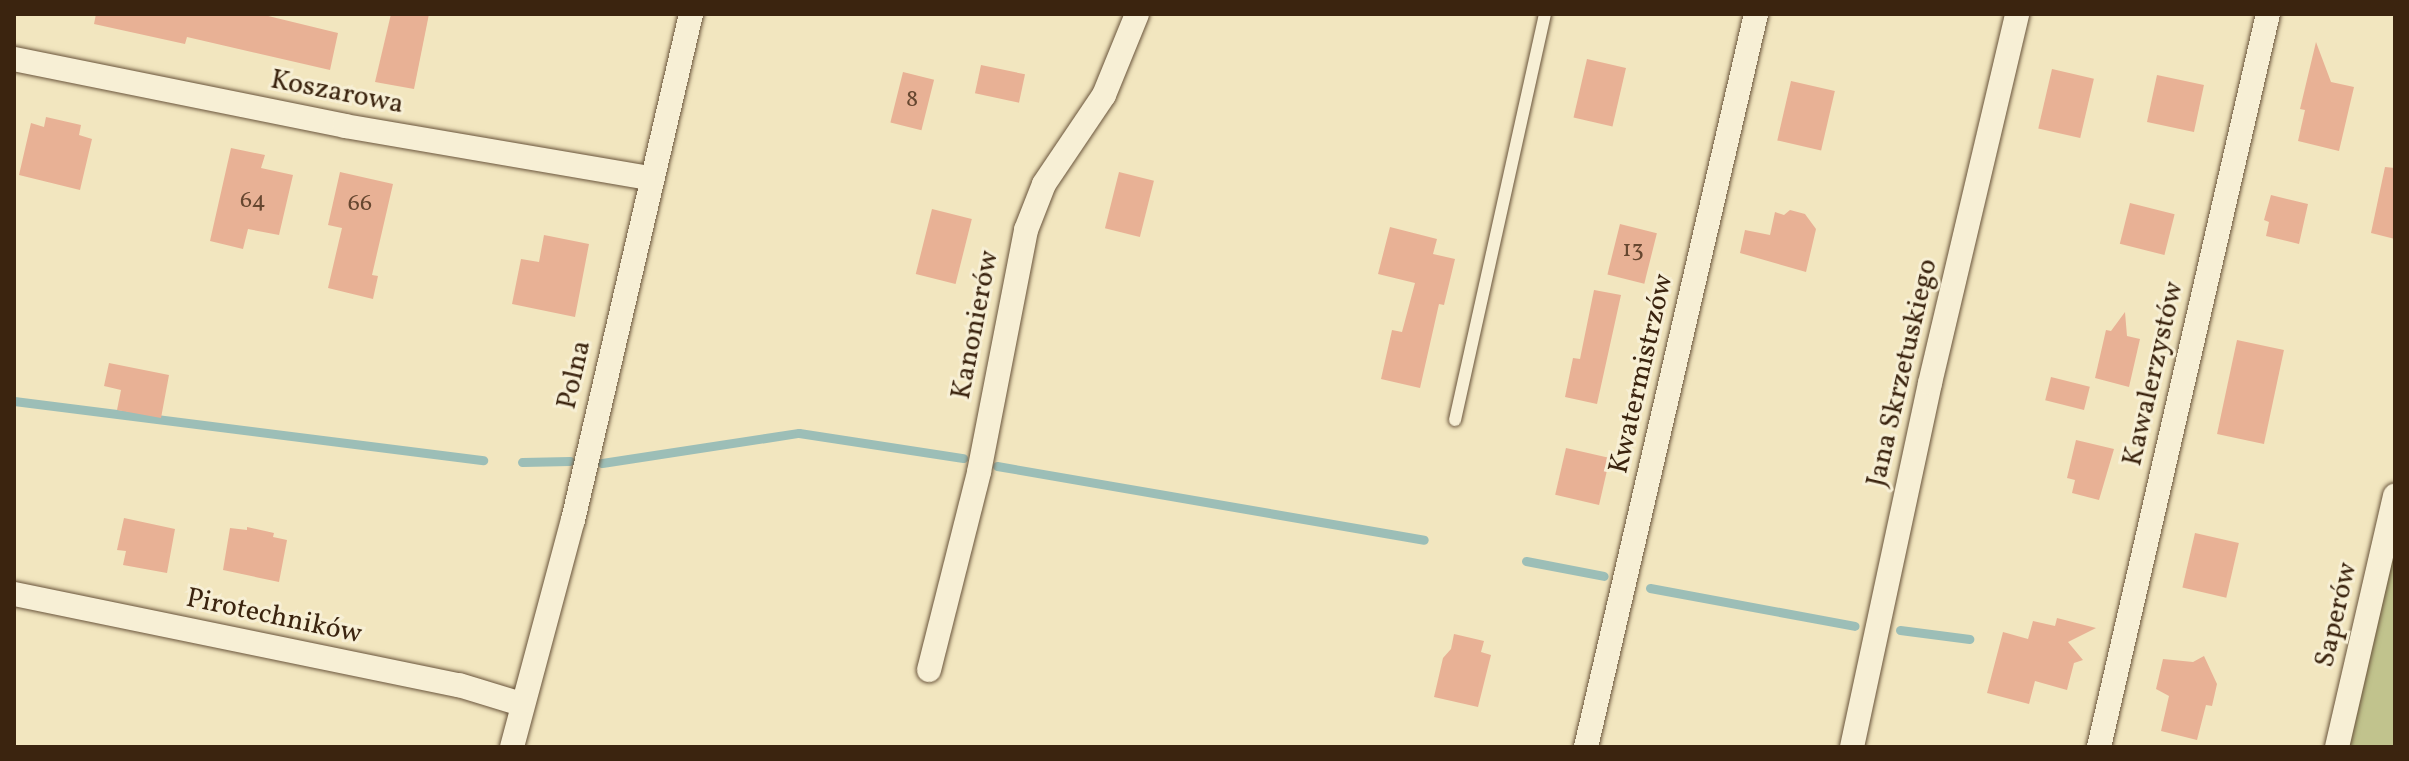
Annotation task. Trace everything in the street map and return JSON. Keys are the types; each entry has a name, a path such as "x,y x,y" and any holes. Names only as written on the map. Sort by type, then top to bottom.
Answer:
{"street":[{"name":"Polna","path":"512,747 521,704 573,520 650,178 691,14"},
{"name":"Kanonierów","path":"929,670 979,472 1026,230 1044,184 1104,95 1137,14"},
{"name":"Kwatermistrzów","path":"1586,747 1756,14"},
{"name":"Jana Skrzetuskiego","path":"1852,747 1930,383 2017,14"},
{"name":"Kawalerzystów","path":"2099,747 2268,14"},
{"name":"Koszarowa","path":"14,59 345,126 650,178"},
{"name":"Saperów","path":"2337,747 2395,496"},
{"name":"Pirotechników","path":"14,594 459,685 521,704"}],"lane":[{"path":"1455,420 1545,14"}],"green space":[{"path":"2395,499 2395,747 2337,747"}],"building":[{"path":"96,14 260,14 338,33 330,70 187,37 185,44 94,24"},
{"path":"391,14 429,14 414,89 375,82"},
{"path":"2316,42 2331,82 2354,87 2339,151 2298,141 2305,110 2300,109"},
{"path":"1587,59 1626,68 1612,126 1574,117"},
{"path":"981,65 1025,74 1019,103 975,93"},
{"path":"2052,69 2094,79 2080,138 2038,128"},
{"path":"903,72 934,80 921,130 890,122"},
{"path":"2157,75 2204,85 2194,132 2147,122"},
{"path":"1791,81 1835,91 1821,151 1777,140"},
{"path":"46,117 81,125 79,135 92,139 80,190 19,175 31,123 44,127"},
{"path":"231,148 265,155 261,168 293,175 279,235 248,229 243,249 210,241"},
{"path":"2385,167 2395,168 2395,239 2371,233"},
{"path":"340,172 393,184 372,275 378,276 373,299 328,288 342,228 328,225"},
{"path":"1119,172 1154,181 1140,237 1105,228"},
{"path":"2271,195 2308,204 2299,244 2266,236 2269,222 2264,220"},
{"path":"2130,203 2175,214 2164,255 2120,244"},
{"path":"932,209 972,219 956,284 916,274"},
{"path":"1790,210 1805,214 1816,229 1806,272 1740,253 1745,230 1770,235 1775,212 1784,215"},
{"path":"1620,224 1657,233 1644,284 1607,274"},
{"path":"1390,227 1437,239 1433,254 1455,259 1444,305 1439,304 1420,388 1381,379 1392,330 1402,332 1415,283 1378,274"},
{"path":"544,235 589,244 575,317 512,304 521,259 539,262"},
{"path":"1594,290 1621,295 1597,404 1565,397 1573,358 1580,359"},
{"path":"2125,312 2127,336 2140,339 2129,387 2095,378 2106,330 2111,331"},
{"path":"2237,340 2284,350 2264,444 2217,434"},
{"path":"109,363 169,375 161,418 117,410 121,390 104,386"},
{"path":"2051,377 2090,387 2084,410 2045,400"},
{"path":"2076,440 2114,449 2099,500 2072,493 2075,480 2067,478"},
{"path":"1566,448 1610,458 1599,505 1555,495"},
{"path":"124,518 175,529 167,573 123,565 126,551 117,550"},
{"path":"247,527 274,533 273,537 287,540 279,582 223,570 230,528 247,530"},
{"path":"2195,533 2239,543 2226,598 2182,588"},
{"path":"2057,618 2096,628 2068,642 2083,660 2074,663 2067,690 2035,681 2029,704 1987,693 2003,632 2028,639 2033,621 2055,626"},
{"path":"1454,634 1484,641 1481,652 1491,655 1478,707 1434,697 1443,658 1451,649"},
{"path":"2204,656 2217,684 2212,706 2206,705 2197,740 2161,731 2169,696 2156,689 2163,659 2193,662"}],"waterway":[{"path":"14,401 483,460"},
{"path":"602,463 799,433 963,458"},
{"path":"522,462 570,461"},
{"path":"997,466 1424,540"},
{"path":"1526,561 1604,576"},
{"path":"1650,588 1855,626"},
{"path":"1900,630 1969,639"}]}
